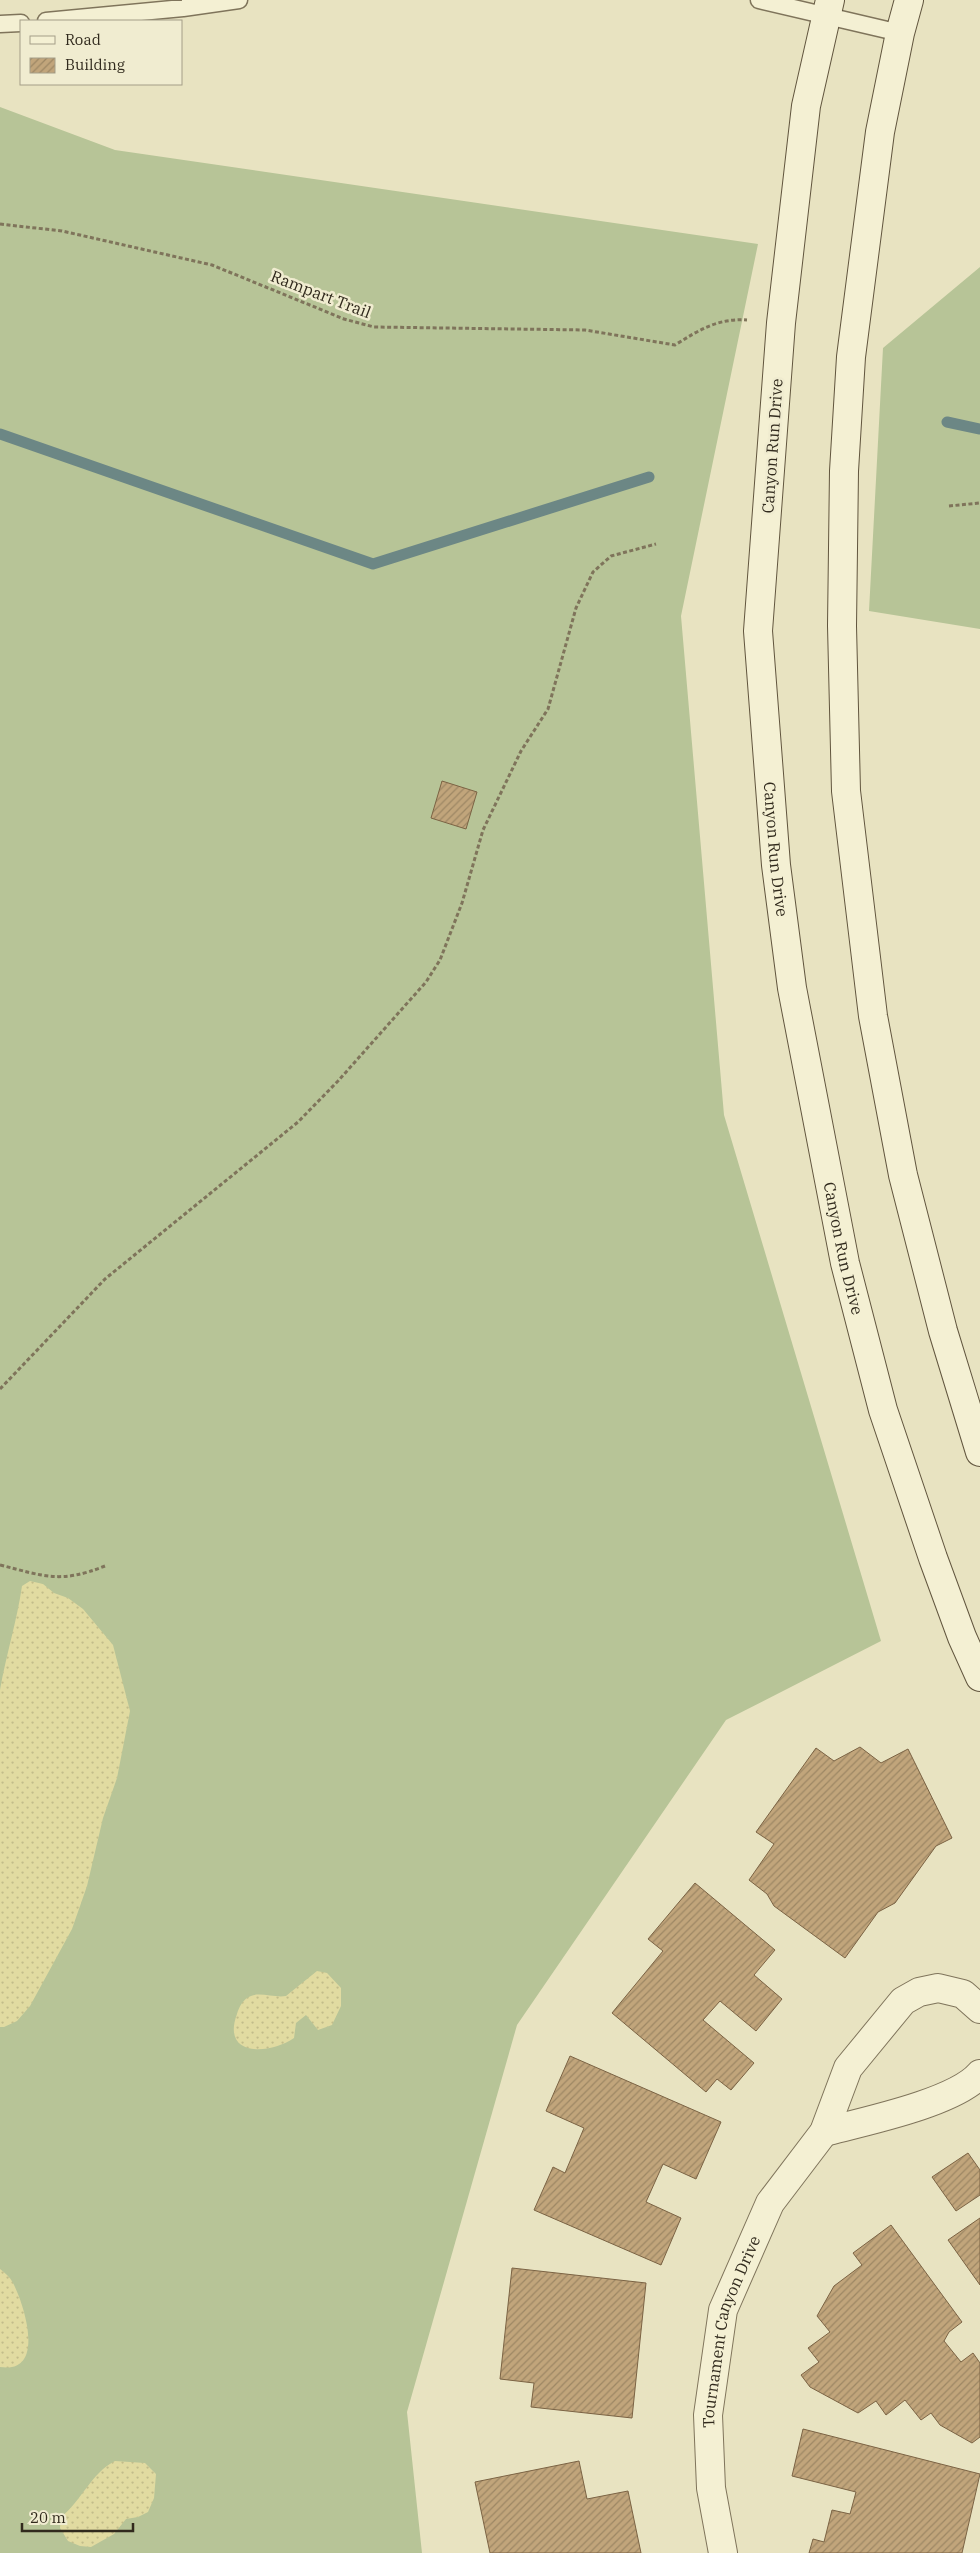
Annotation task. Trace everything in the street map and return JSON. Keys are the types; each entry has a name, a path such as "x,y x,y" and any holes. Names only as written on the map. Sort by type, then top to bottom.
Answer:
{"street":[{"path":"909,0 900,33 880,132 851,357 843,490 842,626 846,791 873,1016 903,1175 943,1331 980,1452"},
{"name":"Canyon Run Drive","path":"828,8 806,106 781,323 758,631 776,865 792,988 845,1263 883,1410 940,1576 980,1677"},
{"name":"Tournament Canyon Drive","path":"723,2553 711,2488 708,2415 723,2310 770,2203 824,2132 848,2068 903,2001 919,1992 938,1988 963,1994 980,2009"},
{"path":"824,2132 893,2114 957,2091 968,2086 980,2074"}],"lane":[{"path":"57,20 183,8 239,0"},
{"path":"759,0 828,8 900,33"},
{"path":"0,24 20,23"}],"path":[{"name":"Rampart Trail","path":"0,224 62,231 212,265 344,319 374,328 585,330 675,345 700,330 729,319 753,321"},
{"path":"949,506 980,503"},
{"path":"0,1389 105,1279 298,1122 426,982 440,960 462,903 483,830 521,751 548,708 576,608 593,572 611,556 656,544"},
{"path":"0,1565 36,1574 63,1578 76,1577 105,1566"}],"green space":[{"path":"0,107 115,150 758,244 681,616 724,1115 881,1641 726,1720 517,2025 407,2412 422,2553 0,2553"},
{"path":"980,267 980,629 869,611 883,348"}],"sand":[{"path":"30,1581 43,1584 54,1593 68,1598 83,1609 113,1645 130,1711 117,1778 103,1818 87,1886 72,1929 30,2006 17,2021 0,2027 0,1690 22,1586"},
{"path":"317,1971 327,1973 341,1988 341,2006 332,2025 318,2030 306,2015 296,2023 294,2038 284,2044 261,2049 241,2045 236,2038 234,2028 240,2006 248,1997 255,1995 286,1996"},
{"path":"0,2269 9,2277 18,2293 26,2321 28,2349 23,2360 15,2366 0,2367"},
{"path":"115,2461 145,2463 156,2474 154,2498 148,2512 138,2517 126,2519 114,2534 91,2547 80,2546 68,2541 60,2528 61,2517 99,2473"}],"building":[{"path":"442,781 477,792 466,829 431,818"},
{"path":"860,1747 881,1763 908,1749 952,1838 936,1846 895,1903 878,1912 845,1958 774,1906 767,1894 749,1880 774,1844 756,1832 816,1748 834,1761"},
{"path":"695,1883 775,1950 754,1975 782,1999 756,2031 720,2001 703,2020 754,2063 731,2090 717,2079 706,2092 612,2013 663,1951 648,1939"},
{"path":"570,2056 721,2122 696,2179 663,2164 646,2202 681,2218 661,2265 534,2210 553,2167 565,2173 584,2128 546,2111"},
{"path":"968,2153 980,2170 980,2195 956,2211 932,2177"},
{"path":"980,2218 980,2285 948,2240"},
{"path":"891,2225 962,2322 949,2332 944,2341 961,2362 973,2353 980,2363 980,2437 972,2443 940,2425 931,2413 921,2420 905,2400 886,2415 876,2401 858,2413 810,2387 801,2375 819,2362 808,2348 830,2332 817,2316 834,2286 862,2265 853,2253"},
{"path":"512,2268 646,2283 632,2418 531,2407 534,2383 500,2379"},
{"path":"803,2429 980,2474 962,2553 809,2553 813,2539 824,2542 832,2510 850,2514 856,2492 792,2476"},
{"path":"579,2461 587,2499 628,2491 641,2553 490,2553 475,2482"}],"waterway":[{"path":"947,422 980,429"},
{"path":"0,434 373,564 649,477"}]}
